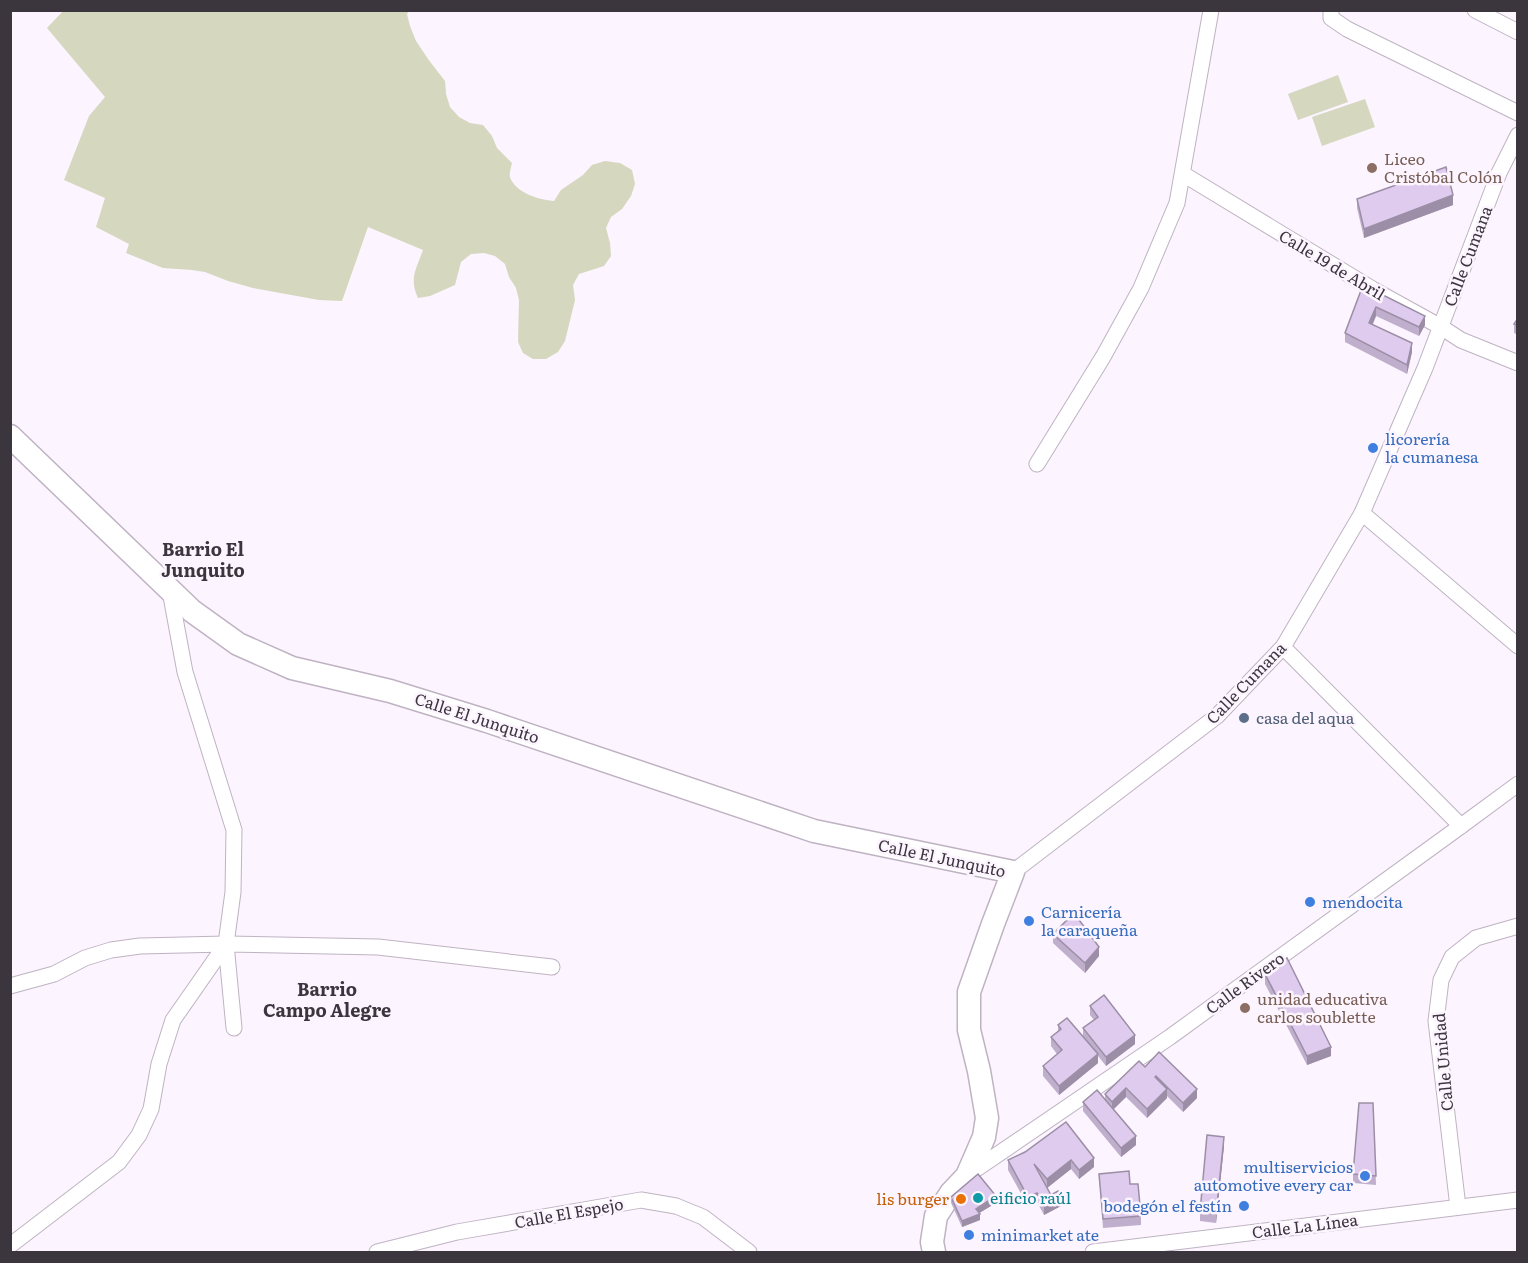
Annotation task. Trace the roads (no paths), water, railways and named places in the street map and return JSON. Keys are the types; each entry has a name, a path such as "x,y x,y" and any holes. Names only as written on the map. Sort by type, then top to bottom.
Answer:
{"street":[{"path":"1037,464 1103,357 1141,288 1177,203 1211,10"},
{"path":"1331,10 1331,18 1347,29 1518,113"},
{"path":"1474,10 1518,32"},
{"name":"Calle Cumana","path":"1013,872 1217,716 1283,647 1362,513 1425,369 1499,173 1518,135"},
{"name":"Calle 19 de Abril","path":"1183,174 1461,340 1518,363"},
{"name":"Calle El Junquito","path":"10,436 192,611 238,644 292,668 390,691 487,721 814,831 1013,872"},
{"path":"1362,513 1518,646"},
{"path":"170,589 185,672 234,830 234,892 226,944 234,1028"},
{"path":"1283,647 1461,826"},
{"name":"Calle Rivero","path":"967,1176 1170,1037 1518,784"},
{"path":"934,1252 932,1242 936,1216 951,1193 967,1176 984,1137 987,1118 969,1030 969,992 1013,872"},
{"name":"Calle Unidad","path":"1458,1207 1436,1021 1441,980 1452,957 1476,938 1518,926"},
{"path":"15,1246 119,1162 139,1135 151,1109 159,1064 172,1020 226,944"},
{"path":"10,986 54,974 85,958 111,950 140,946 226,944 378,947 552,967"},
{"name":"Calle El Espejo","path":"377,1252 458,1232 641,1200 676,1206 703,1217 749,1252"},
{"name":"Calle La Línea","path":"1093,1252 1518,1200"}],"place":[{"name":"Liceo Cristóbal Colón","path":"1372,168"},
{"name":"licorería la cumanesa","path":"1373,448"},
{"name":"casa del aqua","path":"1244,718"},
{"name":"mendocita","path":"1310,902"},
{"name":"Carnicería la caraqueña","path":"1029,921"},
{"name":"unidad educativa carlos soublette","path":"1245,1008"},
{"name":"multiservicios automotive every car","path":"1365,1176"},
{"name":"eificio raúl","path":"978,1198"},
{"name":"lis burger","path":"961,1199"},
{"name":"bodegón el festín","path":"1244,1206"},
{"name":"minimarket ate","path":"969,1235"}],"district":[{"name":"Barrio El Junquito","path":"203,560"},
{"name":"Barrio Campo Alegre","path":"327,1000"}]}
